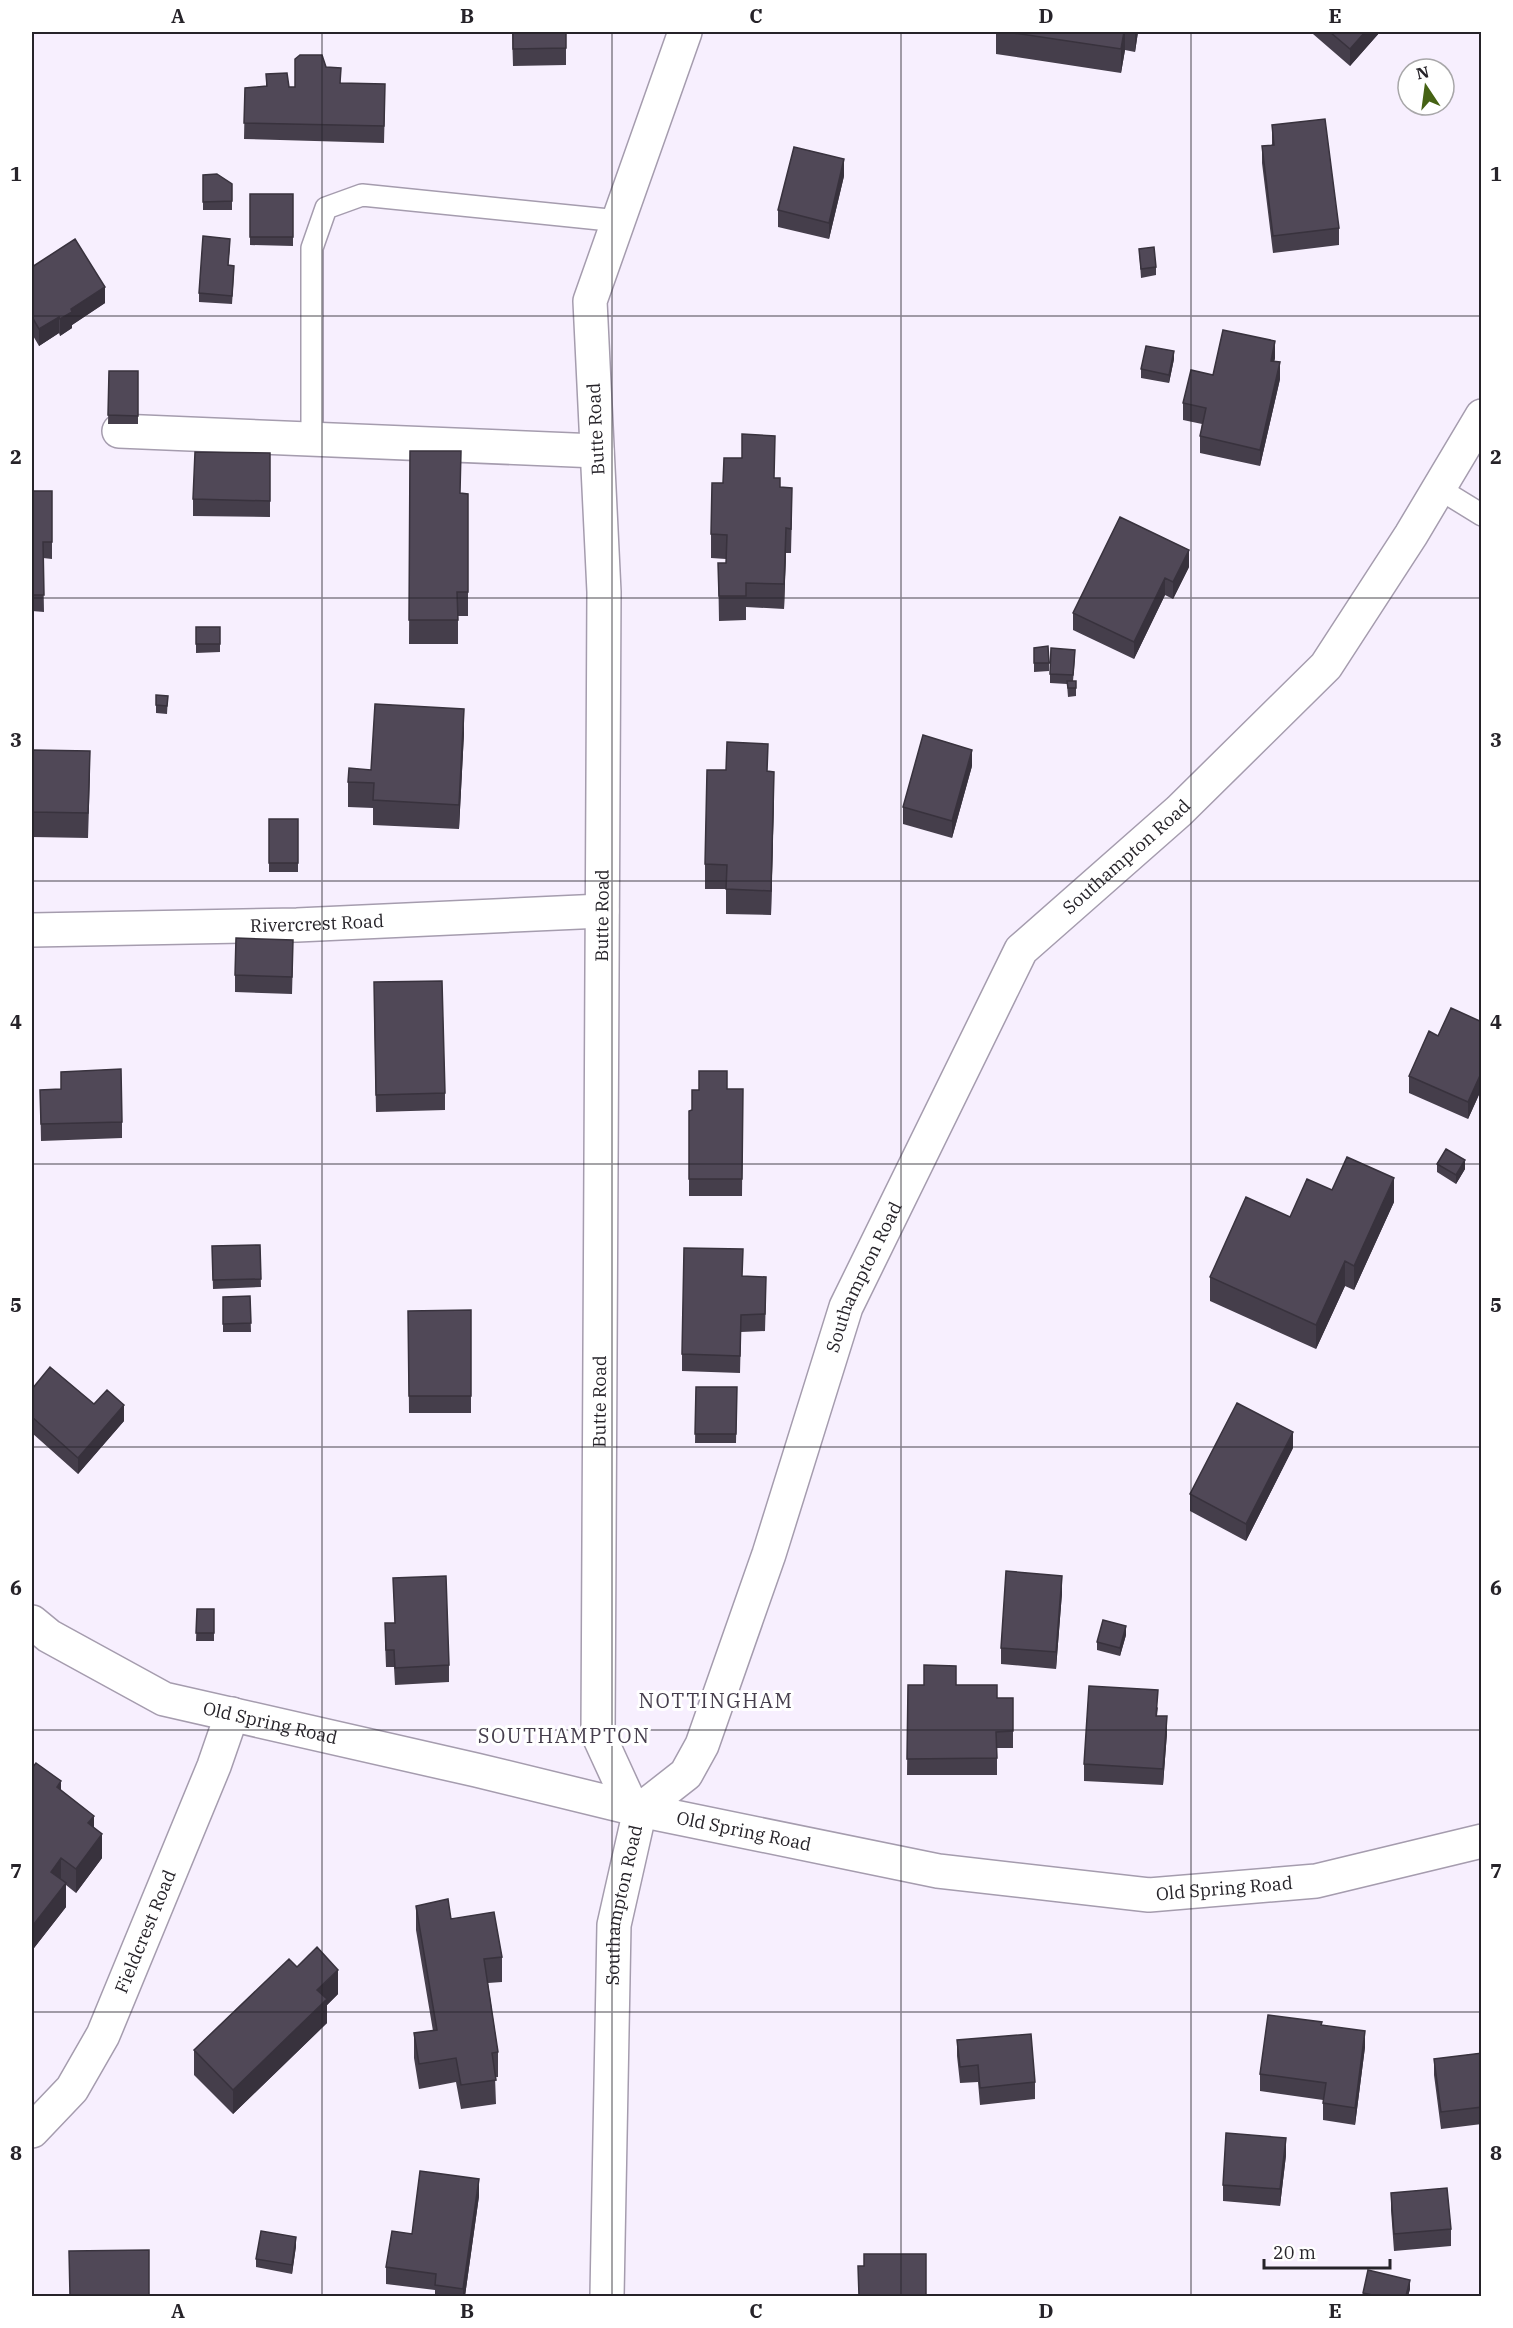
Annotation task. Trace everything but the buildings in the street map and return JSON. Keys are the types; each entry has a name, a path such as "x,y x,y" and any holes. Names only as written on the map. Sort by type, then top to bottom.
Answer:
{"street":[{"name":"Butte Road","path":"636,1809 598,1734 604,592 590,301 685,32"},
{"name":"Southampton Road","path":"607,2296 614,1925 636,1809 686,1774 702,1745 769,1554 846,1307 1021,950 1179,811 1326,666 1482,416"},
{"path":"118,431 597,451"},
{"name":"Rivercrest Road","path":"32,930 297,925 602,911"},
{"name":"Old Spring Road","path":"32,1622 50,1636 164,1699 636,1809 938,1871 1149,1895 1316,1881 1482,1841"},
{"name":"Fieldcrest Road","path":"32,2131 72,2089 103,2035 214,1766 232,1714"}],"lane":[{"path":"312,439 312,248 326,208 362,195 619,221"},
{"path":"1438,488 1482,515"}],"district":[{"name":"NOTTINGHAM","path":"716,1701"},
{"name":"SOUTHAMPTON","path":"564,1736"}]}
